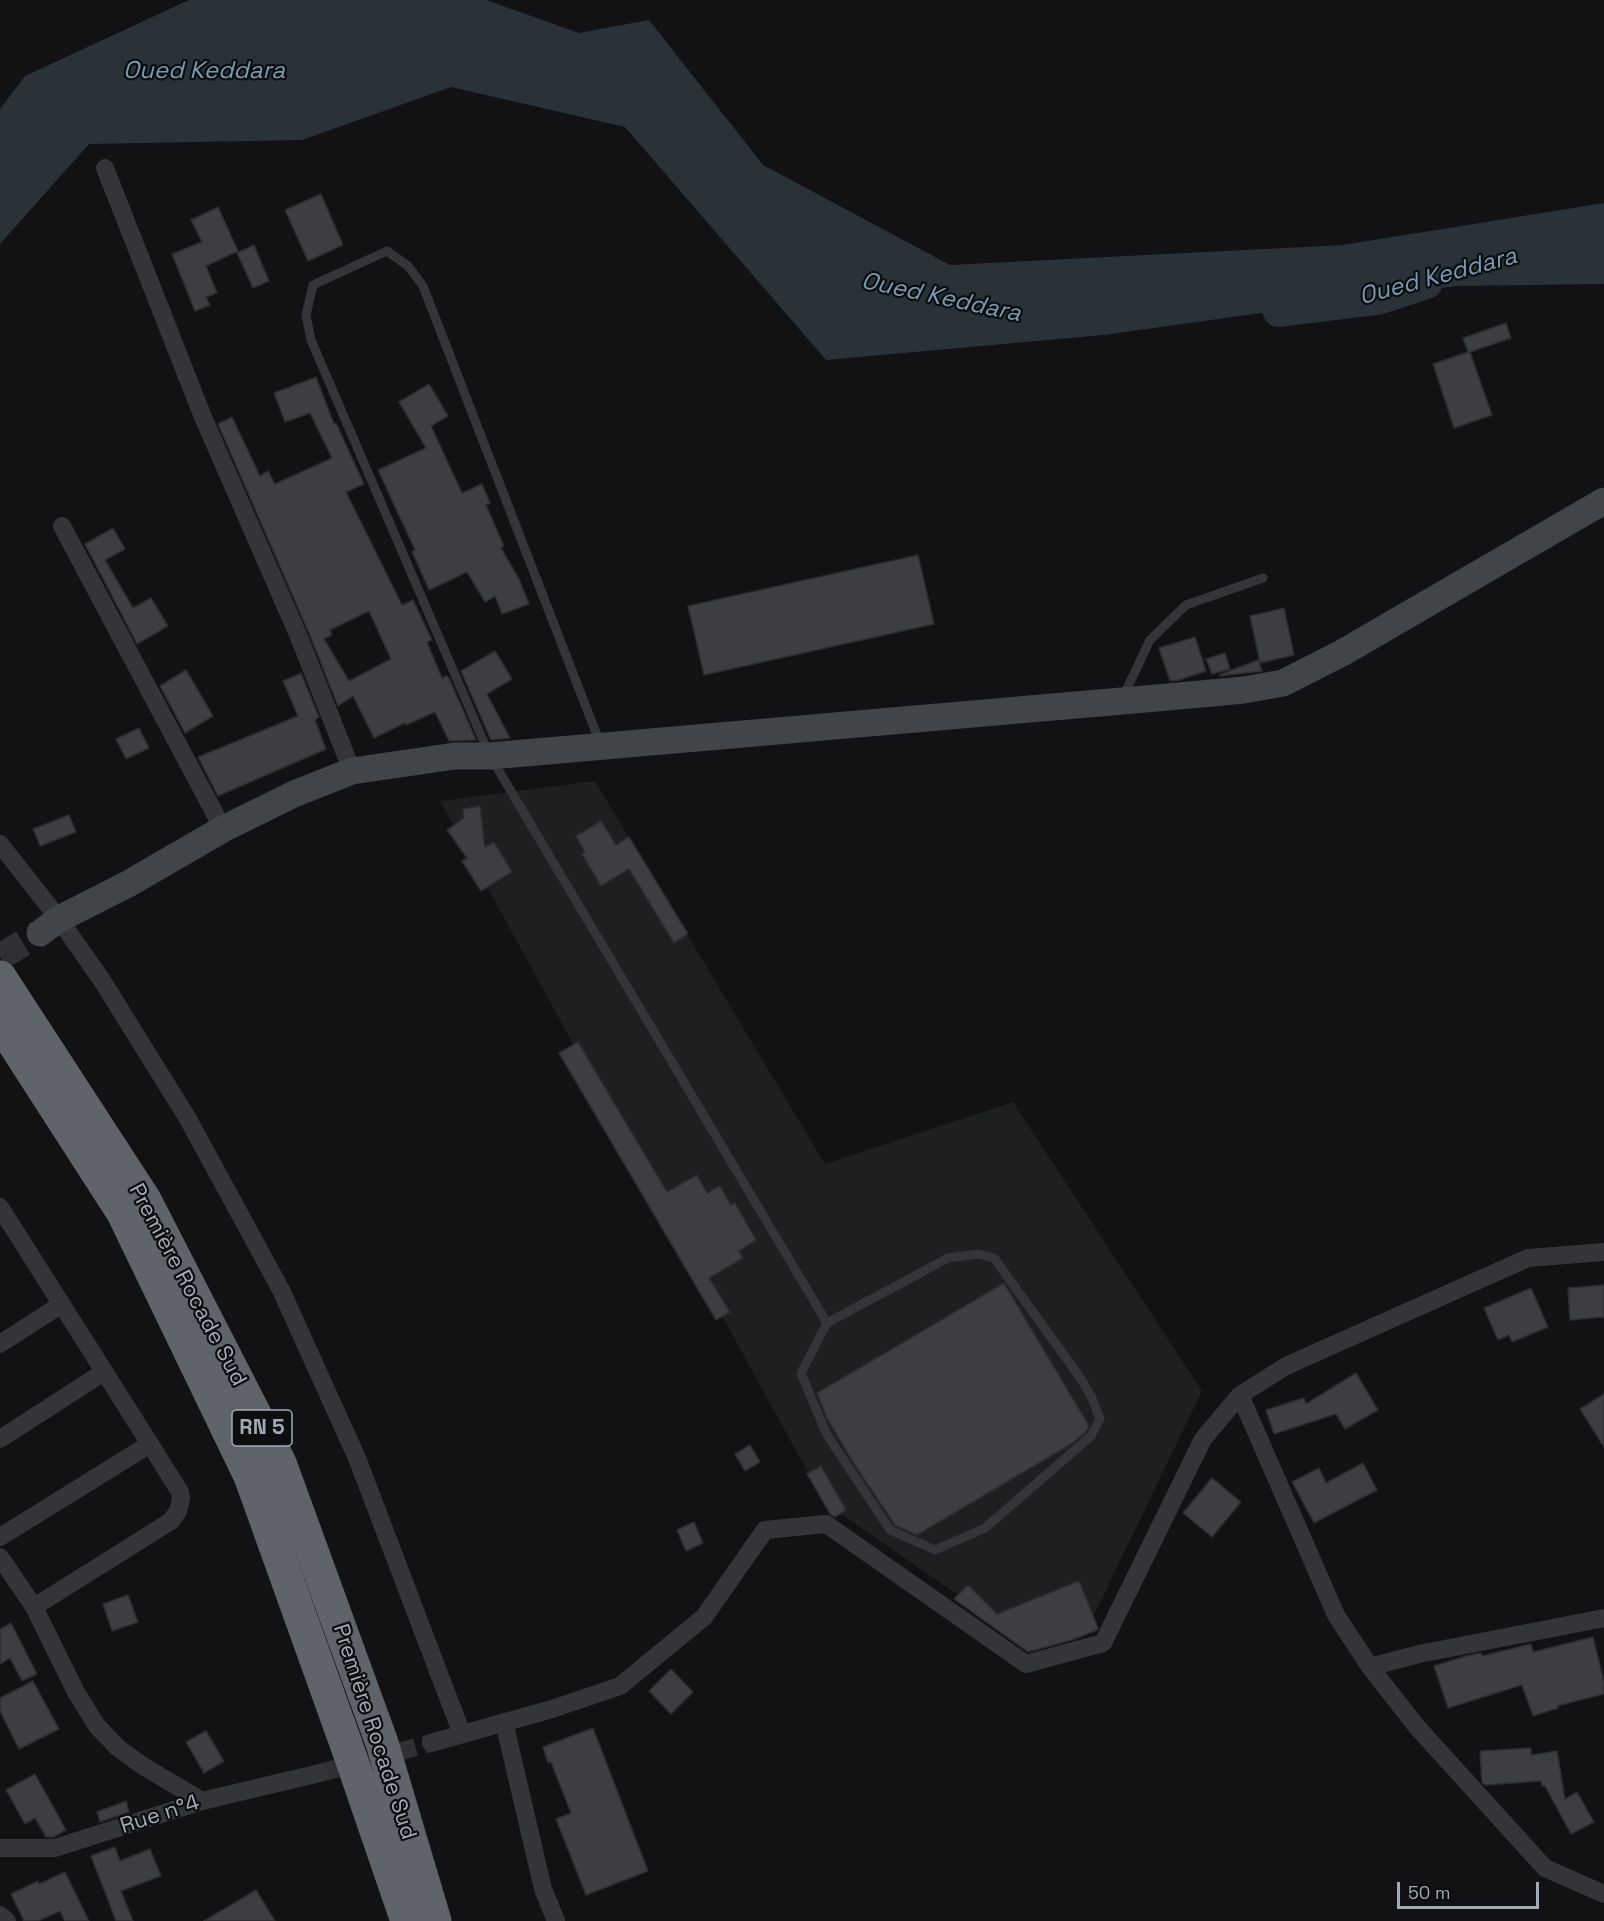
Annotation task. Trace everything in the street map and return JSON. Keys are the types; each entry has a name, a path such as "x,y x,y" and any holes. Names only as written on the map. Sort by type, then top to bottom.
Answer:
{"highway":[{"name":"Première Rocade Sud","path":"0,977 145,1200 280,1463 382,1743 435,1921"},
{"name":"Première Rocade Sud","path":"0,1022 123,1213 250,1476 407,1921"}],"main road":[{"path":"50,926 223,829 294,794 352,771 455,756 490,756 1121,701 1244,690 1283,683 1342,653 1604,501"}],"street":[{"path":"105,168 203,417 299,637 352,771"},
{"path":"62,526 223,829"},
{"path":"0,844 50,926 103,982 188,1119 281,1290 357,1458 462,1734"},
{"path":"0,1207 180,1492 181,1505 175,1517 165,1525 34,1607"},
{"path":"431,1743 620,1686 704,1617 765,1530 826,1524 1026,1664 1103,1643 1203,1439 1240,1395 1286,1366 1528,1258 1604,1252"},
{"path":"1,1341 62,1304"},
{"path":"0,1439 104,1371"},
{"path":"1240,1395 1336,1615 1370,1667 1417,1727 1545,1868 1604,1894"},
{"path":"0,1537 150,1444"},
{"path":"0,1557 34,1607 76,1692 97,1726 118,1749 202,1801"},
{"path":"1370,1667 1419,1654 1604,1618"},
{"path":"504,1722 543,1889 556,1921"},
{"name":"Rue n°4","path":"0,1848 55,1848 202,1801 320,1773"},
{"path":"0,1915 7,1921"}],"lane":[{"path":"601,746 423,286 408,266 387,251 313,285 306,315 311,340 490,756 827,1323"},
{"path":"1121,701 1150,640 1186,605 1263,578"},
{"path":"978,1254 994,1258 1081,1378 1100,1419 1091,1436 985,1528 935,1550 890,1530 827,1435 801,1373 827,1323 948,1258 978,1254"}],"shaded area":[{"path":"595,781 825,1164 1013,1102 1202,1391 1095,1613 1020,1638 824,1502 440,801"}],"water":[{"name":"Oued Keddara","path":"189,0 486,0 579,33 649,20 763,165 950,265 1343,245 1604,203 1604,284 1456,286 1103,335 826,360 625,127 451,87 302,140 89,144 0,244 0,109 25,76"}],"building":[{"path":"321,194 343,245 308,261 285,210"},
{"path":"218,207 238,251 206,266 217,293 206,297 210,305 195,311 172,254 202,242 191,220"},
{"path":"254,245 269,281 253,288 237,253"},
{"path":"1506,323 1511,338 1470,352 1492,415 1454,428 1433,364 1468,352 1463,338"},
{"path":"316,377 334,424 336,423 364,484 346,492 402,605 413,600 432,640 427,642 442,678 447,676 449,678 476,740 449,741 435,712 374,738 353,696 338,706 309,633 218,424 232,417 260,476 268,471 275,484 332,458 310,413 285,422 274,393","holes":["369,611 391,659 349,681 324,639 332,635 330,630"]},
{"path":"429,384 448,416 431,426 462,493 482,484 490,503 486,505 504,546 501,548 519,579 529,604 502,614 495,596 485,602 467,572 429,590 412,552 415,550 378,470 426,448 399,402"},
{"path":"113,528 125,549 105,560 133,608 151,598 168,626 137,644 85,544"},
{"path":"918,555 934,624 704,675 688,606"},
{"path":"1284,608 1294,655 1260,663 1250,616"},
{"path":"1195,637 1206,671 1170,681 1159,648"},
{"path":"495,651 512,679 487,694 510,738 491,740 461,671"},
{"path":"1225,653 1230,669 1212,674 1206,659"},
{"path":"1258,660 1262,671 1219,675"},
{"path":"186,670 213,716 185,733 160,686"},
{"path":"301,673 319,717 315,720 326,749 218,796 198,757 298,716 283,681"},
{"path":"139,728 149,748 126,759 116,739"},
{"path":"480,806 485,847 494,842 512,872 481,891 462,861 467,858 447,830 464,818 463,809"},
{"path":"69,815 76,832 40,846 33,829"},
{"path":"601,821 616,845 629,837 688,934 674,943 629,869 601,886 582,854 585,852 576,836"},
{"path":"578,1042 667,1192 697,1175 707,1193 720,1186 731,1205 735,1203 756,1240 739,1251 743,1258 709,1278 730,1312 716,1320 559,1053"},
{"path":"1004,1283 1089,1426 1086,1432 1071,1444 917,1535 895,1525 854,1464 827,1418 817,1393"},
{"path":"1604,1285 1604,1317 1570,1320 1568,1288"},
{"path":"1531,1288 1548,1327 1512,1342 1509,1335 1498,1340 1484,1308"},
{"path":"1356,1373 1378,1410 1345,1429 1336,1414 1274,1434 1266,1410 1304,1398 1306,1404"},
{"path":"1604,1394 1604,1447 1580,1409"},
{"path":"750,1445 760,1462 745,1471 735,1454"},
{"path":"1363,1463 1377,1490 1314,1523 1292,1482 1319,1468 1326,1483"},
{"path":"821,1466 846,1510 835,1517 830,1514 807,1474"},
{"path":"1212,1478 1241,1502 1212,1537 1183,1513"},
{"path":"694,1522 703,1543 686,1551 677,1530"},
{"path":"1079,1581 1097,1630 1072,1640 1028,1652 954,1599 968,1585 997,1614"},
{"path":"128,1595 138,1622 112,1631 103,1604"},
{"path":"11,1623 37,1674 22,1681 10,1658 0,1664 0,1629"},
{"path":"1593,1637 1604,1682 1604,1694 1557,1706 1558,1708 1533,1716 1522,1685 1448,1708 1434,1666 1481,1653 1482,1656 1531,1644 1533,1652"},
{"path":"671,1669 693,1692 671,1714 649,1691"},
{"path":"33,1681 59,1729 19,1749 0,1711 0,1698"},
{"path":"593,1728 648,1871 586,1895 556,1819 571,1813 543,1747"},
{"path":"206,1731 224,1761 204,1773 186,1742"},
{"path":"1531,1748 1531,1755 1557,1751 1565,1799 1577,1792 1594,1822 1571,1834 1541,1781 1485,1785 1482,1782 1480,1751"},
{"path":"35,1774 66,1830 53,1837 46,1837 35,1818 25,1824 6,1790"},
{"path":"126,1801 129,1812 100,1822 97,1812"},
{"path":"115,1847 120,1861 150,1849 161,1876 121,1891 133,1921 116,1921 91,1856"},
{"path":"65,1872 89,1921 65,1921 60,1911 38,1921 24,1921 11,1894 38,1881 39,1884"},
{"path":"256,1890 275,1921 204,1921"}],"waterway":[{"name":"Oued Keddara","path":"1279,310 1377,298 1426,282"}],"tunnel":[{"path":"0,957 40,933"},
{"path":"320,1773 431,1743"}]}
